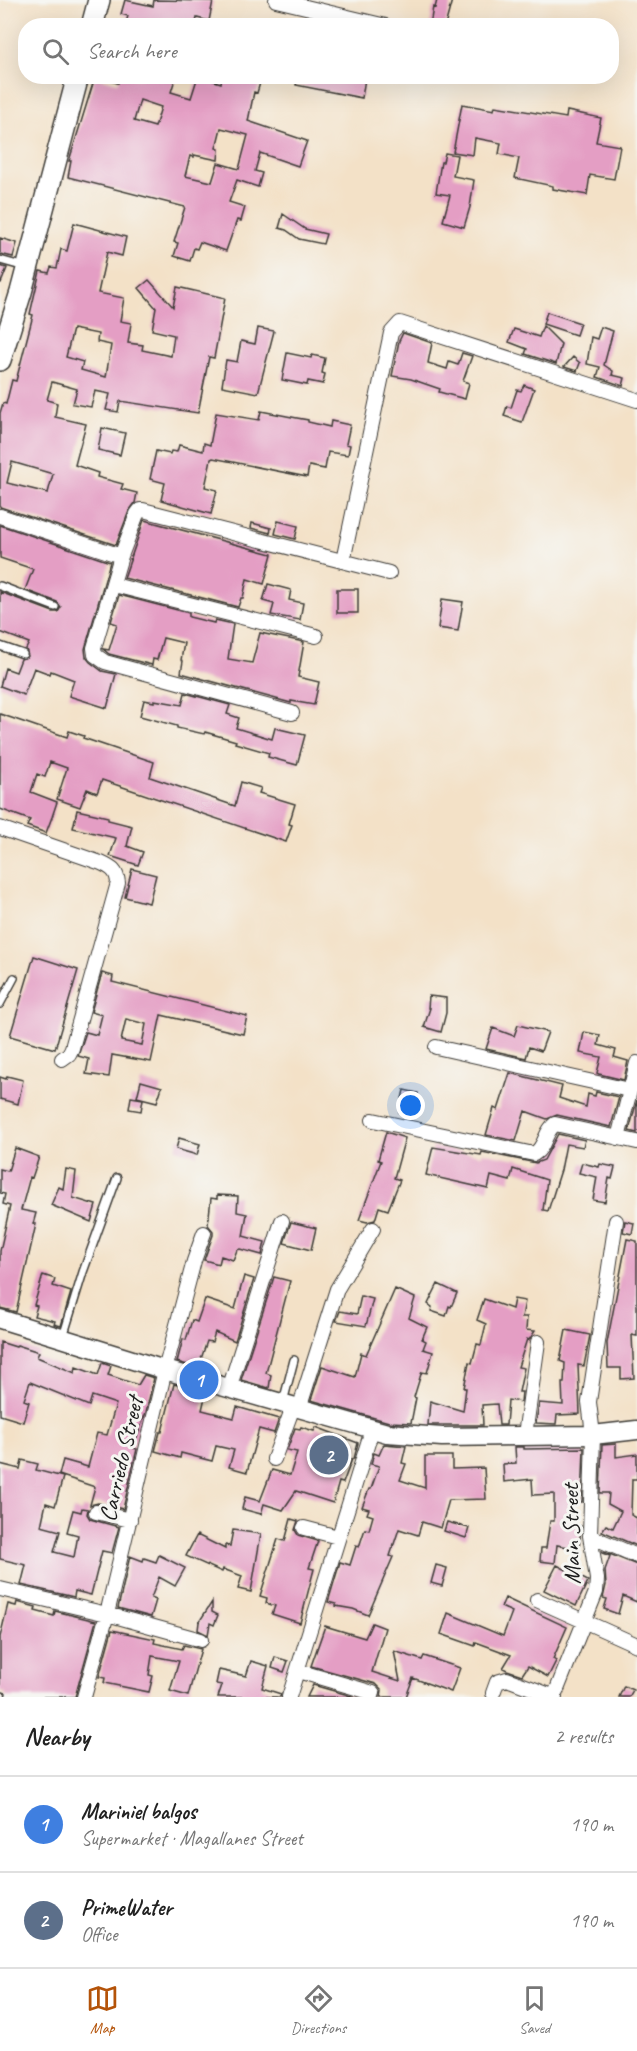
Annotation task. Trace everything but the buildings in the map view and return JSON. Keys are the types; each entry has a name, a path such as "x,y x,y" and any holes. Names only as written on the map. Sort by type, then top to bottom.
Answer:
{"main road":[{"path":"94,18 99,0"},
{"path":"0,360 76,84"}],"street":[{"path":"276,0 353,18"},
{"path":"343,561 391,333 400,323 637,400"},
{"path":"292,713 100,660 95,655 94,648 137,514 140,510 144,510 389,573"},
{"path":"0,516 122,556"},
{"path":"114,585 316,636"},
{"path":"0,828 101,863 118,875 118,883 72,1048 69,1054 62,1059"},
{"path":"436,1047 629,1090"},
{"path":"618,1138 637,1063"},
{"path":"373,1120 534,1154 539,1151 550,1127 555,1124 637,1142"},
{"path":"229,1389 282,1221"},
{"name":"Main Street","path":"554,1697 593,1604 597,1579 590,1536 593,1435 589,1402 600,1314 616,1221"},
{"path":"274,1459 337,1289 373,1229"},
{"name":"Carriedo Street","path":"84,1697 107,1614 165,1370 194,1261 204,1233"},
{"path":"0,1319 372,1430 423,1437 593,1435 637,1430"},
{"path":"525,1435 537,1342"},
{"path":"289,1697 372,1430"},
{"path":"96,1512 130,1520"},
{"path":"304,1528 338,1537"},
{"path":"590,1536 637,1556"},
{"path":"1,1593 107,1614 201,1640"},
{"path":"537,1600 637,1645"},
{"path":"298,1671 373,1693"},
{"path":"493,1693 497,1682 507,1679 554,1697"}],"lane":[{"path":"0,260 27,267"},
{"path":"0,586 55,607"},
{"path":"0,646 23,654"},
{"path":"0,1004 14,978"},
{"path":"63,1339 83,1272 117,1178"},
{"path":"292,1407 294,1360"}],"place":[{"name":"Mariniel balgos","path":"199,1380"},
{"name":"PrimeWater","path":"329,1455"}]}
